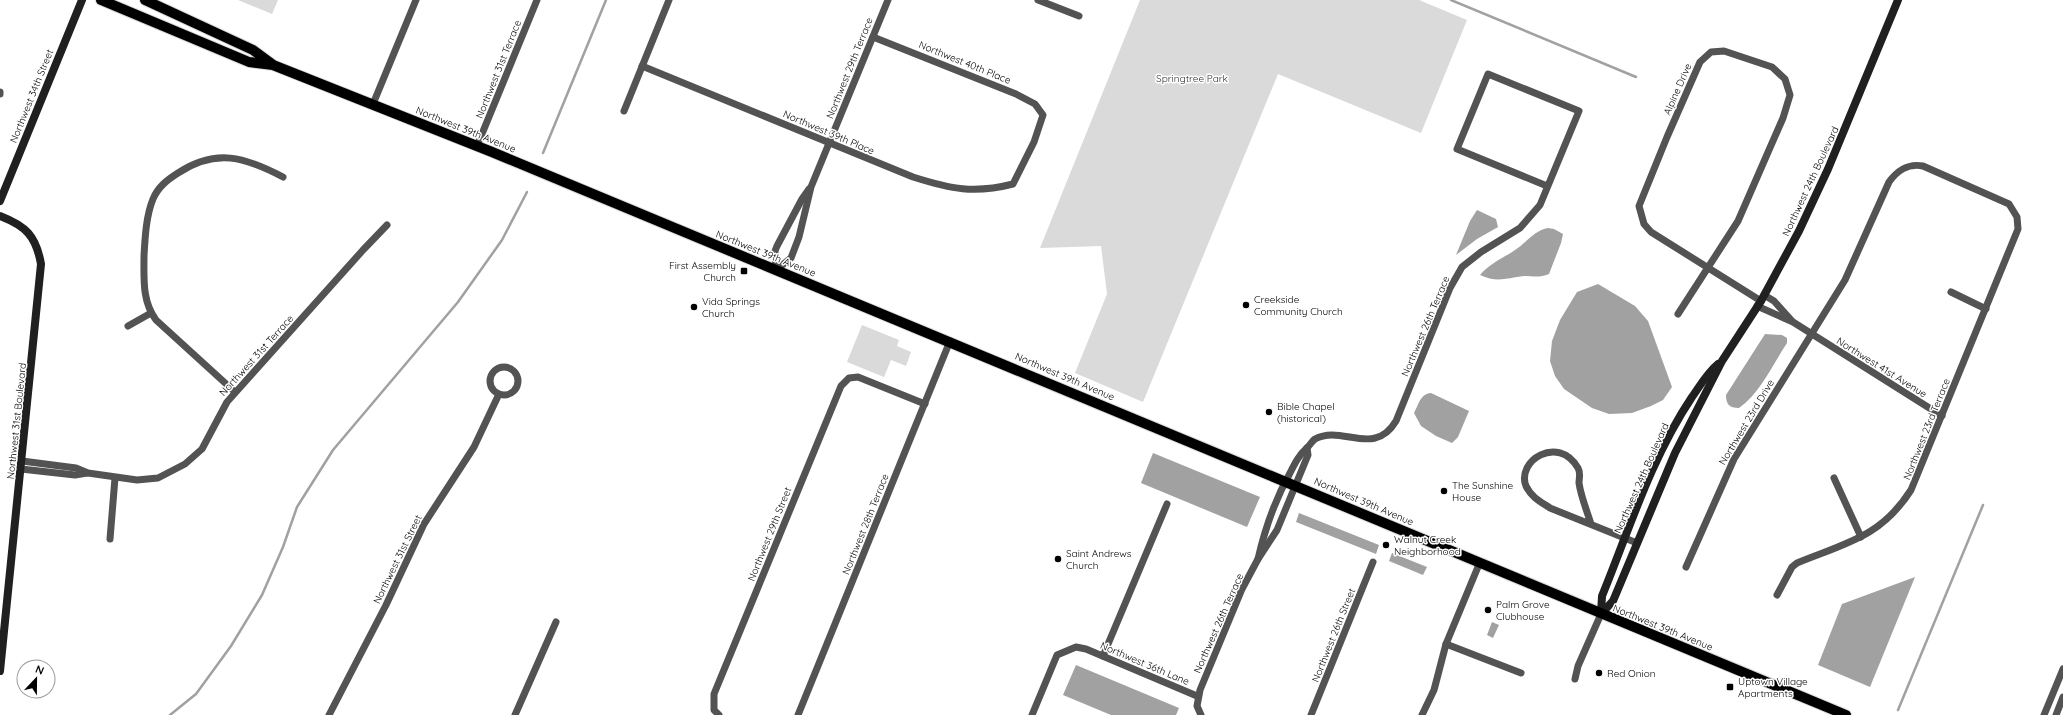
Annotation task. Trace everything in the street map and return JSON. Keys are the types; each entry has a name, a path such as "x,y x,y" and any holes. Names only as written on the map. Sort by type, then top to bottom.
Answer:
{"main road":[{"name":"Northwest 39th Avenue","path":"101,0 249,62 273,65 477,146 1296,485 1832,712 1846,715"},
{"name":"Northwest 39th Avenue","path":"145,0 254,50 273,65"}],"street":[{"name":"Northwest 34th Street","path":"0,201 82,0"},
{"path":"373,104 416,0"},
{"name":"Northwest 31st Terrace","path":"477,146 537,0"},
{"path":"624,111 669,0"},
{"name":"Northwest 29th Terrace","path":"776,270 791,258 798,238 811,187 888,0"},
{"path":"1038,0 1079,16"},
{"name":"Northwest 24th Boulevard","path":"1575,679 1578,666 1601,614 1613,601 1674,454 1722,361 1761,301 1799,231 1826,173 1898,0"},
{"name":"Northwest 40th Place","path":"873,37 1016,94 1035,104 1042,115 1034,142 1014,184"},
{"name":"Alpine Drive","path":"1709,268 1738,221 1783,118 1790,95 1785,79 1772,68 1724,51 1711,52 1700,62 1664,142 1639,206 1644,224 1651,232 1761,301"},
{"name":"Northwest 39th Place","path":"642,66 913,177 948,188 975,190 995,189 1014,184"},
{"name":"Northwest 26th Terrace","path":"1258,559 1264,531 1286,481 1301,452 1315,439 1327,436 1367,439 1379,437 1390,430 1396,420 1450,288 1462,267 1481,252 1520,228 1540,205 1579,111 1488,74 1457,149 1547,186"},
{"path":"235,392 156,320 151,313 147,303 144,279 147,226 153,199 164,183 194,164 222,157 248,161 282,177"},
{"name":"Northwest 23rd Terrace","path":"1777,595 1792,567 1797,563 1861,537 1879,527 1901,505 1916,479 2018,229 2017,217 2014,210 2002,200 1923,166 1906,167"},
{"name":"Northwest 23rd Drive","path":"1686,567 1734,459 1845,280 1889,182 1896,172 1906,167"},
{"name":"Northwest 29th Terrace","path":"776,270 775,251 777,246 802,198 811,187"},
{"name":"Northwest 31st Boulevard","path":"0,216 15,222 26,230 34,239 39,250 42,264 0,671"},
{"name":"Northwest 31st Terrace","path":"22,465 75,475 88,473 137,480 158,478 185,464 202,449 227,402 235,392 362,250 387,225"},
{"path":"1678,314 1709,268"},
{"path":"1951,292 1986,309"},
{"path":"1761,301 1812,334"},
{"path":"1761,301 1774,301 1794,322"},
{"path":"128,326 151,313"},
{"name":"Northwest 41st Avenue","path":"1812,334 1942,416"},
{"name":"Northwest 28th Terrace","path":"798,715 950,341"},
{"name":"Northwest 24th Boulevard","path":"1601,614 1602,596 1652,473 1677,421 1703,380 1713,368 1722,361"},
{"name":"Northwest 29th Street","path":"716,713 714,694 841,386 849,378 858,377 925,404"},
{"name":"Northwest 31st Street","path":"329,715 386,605 424,524 474,447 499,394"},
{"name":"Northwest 26th Terrace","path":"1197,696 1242,589 1258,559 1277,530 1308,455 1307,448"},
{"path":"1591,524 1581,489 1580,470 1572,459 1558,452 1547,452 1534,458 1526,473 1525,485 1531,494 1550,508 1637,544"},
{"path":"110,539 115,478"},
{"path":"1834,478 1861,537"},
{"path":"1103,656 1167,504"},
{"name":"Northwest 26th Street","path":"1311,715 1373,562"},
{"path":"1422,715 1434,690 1446,644 1480,562"},
{"path":"515,715 556,622"},
{"path":"1446,644 1521,673"},
{"name":"Northwest 36th Lane","path":"1032,715 1057,655 1076,647 1103,656 1197,696 1197,706 1201,715"},
{"path":"2044,715 2063,669"},
{"path":"2056,715 2063,697"}],"green space":[{"path":"238,0 278,0 272,14"},
{"name":"Springtree Park","path":"1140,0 1419,0 1467,20 1421,133 1278,74 1143,402 1075,373 1107,294 1101,246 1040,248"},
{"path":"862,325 899,340 897,346 911,352 906,366 891,360 884,377 847,362"}],"shaded area":[{"path":"1477,210 1496,219 1498,227 1477,239 1456,255 1470,221"},
{"path":"1548,228 1554,229 1563,234 1549,274 1507,279 1492,279 1480,275 1496,261 1515,250 1539,231"},
{"path":"1598,284 1635,306 1648,321 1672,387 1663,400 1632,413 1609,414 1592,408 1564,389 1555,376 1550,361 1552,341 1560,320 1577,292"},
{"path":"1765,334 1782,335 1787,338 1787,343 1766,378 1747,402 1739,408 1730,406 1727,403 1726,395"},
{"path":"1431,393 1469,411 1458,437 1452,443 1436,436 1421,426 1414,413 1422,397"},
{"path":"1153,453 1260,497 1247,527 1141,483"},
{"path":"1299,513 1379,545 1376,554 1296,522"},
{"path":"1392,553 1427,567 1423,575 1389,561"},
{"path":"1915,577 1870,687 1818,665 1842,604"},
{"path":"1492,622 1499,625 1493,638 1487,635"},
{"path":"1076,665 1179,708 1176,715 1111,715 1063,695"}],"waterway":[{"path":"543,153 606,0"},
{"path":"1451,0 1636,77"},
{"path":"170,715 196,694 231,646 262,595 283,547 297,507 333,450 458,302 502,240 527,192"},
{"path":"1898,710 1983,505"}],"place":[{"name":"First Assembly Church","path":"744,271"},
{"name":"Creekside Community Church","path":"1246,305"},
{"name":"Vida Springs Church","path":"694,307"},
{"name":"Bible Chapel (historical)","path":"1269,412"},
{"name":"The Sunshine House","path":"1444,491"},
{"name":"Walnut Creek Neighborhood","path":"1386,545"},
{"name":"Saint Andrews Church","path":"1058,559"},
{"name":"Palm Grove Clubhouse","path":"1488,610"},
{"name":"Red Onion","path":"1599,673"},
{"name":"Uptown Village Apartments","path":"1730,687"}]}
